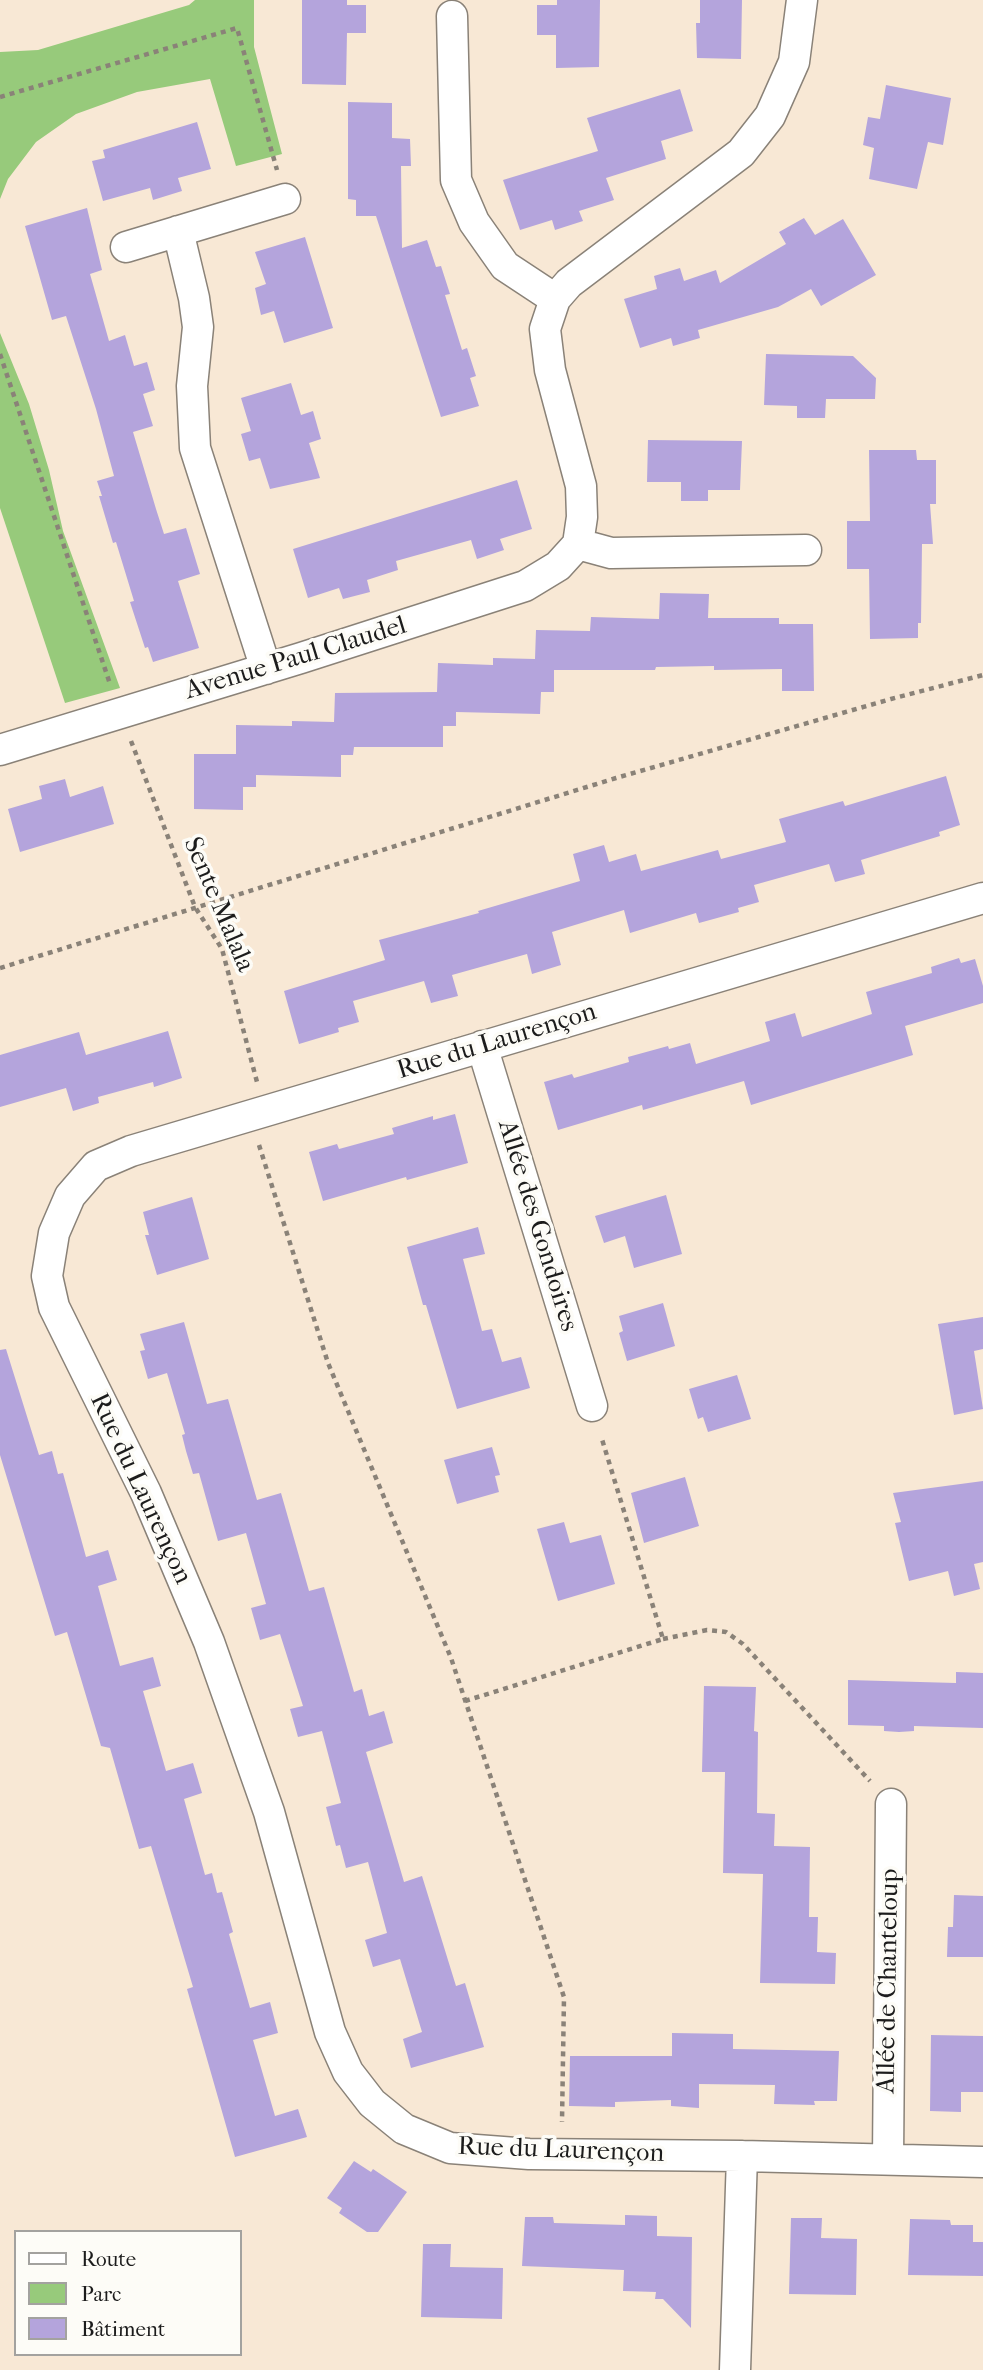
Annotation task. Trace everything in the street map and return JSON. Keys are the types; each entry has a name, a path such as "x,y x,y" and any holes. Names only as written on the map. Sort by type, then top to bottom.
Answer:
{"street":[{"path":"802,0 794,62 770,116 741,153 569,283 555,299 545,329 550,370 581,486 582,517 578,544 611,553 806,550"},
{"path":"452,16 456,180 474,222 505,266 555,299"},
{"path":"126,247 285,199"},
{"path":"178,231 198,327 192,386 195,448 266,669"},
{"name":"Avenue Paul Claudel","path":"0,750 525,586 558,566 578,544"},
{"name":"Rue du Laurençon","path":"983,898 131,1151 96,1166 70,1196 54,1233 47,1276 54,1307 146,1493 209,1642 269,1812 330,2032 348,2072 372,2103 404,2129 450,2148 562,2155 983,2162"},
{"name":"Allée des Gondoires","path":"482,1046 592,1406"},
{"name":"Allée de Chanteloup","path":"888,2159 891,1804"},
{"path":"735,2370 742,2156"}],"path":[{"path":"0,97 237,28 285,199"},
{"name":"Sente Malala","path":"0,354 120,714 195,907 222,949 258,1079 250,1115"},
{"path":"0,968 455,830 616,778 878,702 983,675"},
{"path":"250,1115 328,1363 451,1658 564,1997 562,2155"},
{"path":"592,1406 663,1639"},
{"path":"465,1701 663,1639 707,1630 726,1632 743,1644 891,1804"}],"green space":[{"path":"195,0 254,0 254,47 282,154 236,166 210,79 137,92 76,114 36,142 8,179 0,199 0,52 38,50 189,5"},
{"path":"0,333 29,404 49,470 63,531 120,688 65,703 0,508"}],"building":[{"path":"302,0 347,0 347,5 366,5 366,33 347,33 346,85 302,84"},
{"path":"557,0 600,0 599,67 556,68 556,35 537,35 537,5 557,5"},
{"path":"700,0 742,0 741,59 697,58 696,23 700,23"},
{"path":"886,85 951,98 943,145 928,142 917,189 869,179 874,148 863,145 868,117 880,119"},
{"path":"680,89 693,131 661,141 666,159 606,178 614,200 579,211 583,221 555,230 552,220 520,230 503,180 598,151 587,118"},
{"path":"348,102 392,103 392,138 410,139 411,166 401,166 402,248 427,240 436,267 441,266 450,294 445,295 462,350 467,348 476,376 470,378 479,406 441,417 376,216 356,216 356,200 348,199"},
{"path":"197,122 211,169 178,178 182,191 153,200 150,188 103,201 92,161 105,158 103,150"},
{"path":"87,208 102,270 90,274 109,341 125,335 134,366 147,362 155,390 143,394 153,426 133,432 156,509 164,534 186,528 200,574 178,581 199,648 153,662 148,647 145,648 130,602 134,601 99,496 102,496 97,481 114,476 96,409 66,316 52,320 25,226"},
{"path":"804,218 815,235 843,219 876,275 821,306 811,289 778,307 698,330 700,338 673,346 671,338 640,348 624,299 657,289 654,276 680,268 684,281 716,270 720,283 786,244 779,232"},
{"path":"305,237 333,328 284,343 274,311 261,315 255,288 266,284 255,252"},
{"path":"766,354 853,356 876,378 875,399 826,399 825,418 797,418 797,406 764,405"},
{"path":"291,383 301,415 313,411 321,439 309,443 320,478 270,489 260,458 249,461 241,434 251,431 241,398"},
{"path":"648,440 742,441 740,490 708,490 708,501 681,501 681,482 647,482"},
{"path":"869,450 916,450 917,460 936,460 936,504 930,504 933,544 922,544 921,623 918,623 918,638 870,639 869,569 847,569 847,521 870,521"},
{"path":"517,480 532,529 500,539 504,550 477,559 471,540 396,561 398,570 367,580 370,592 343,599 339,588 308,598 293,549"},
{"path":"660,593 709,594 708,618 779,618 779,624 813,624 814,691 782,691 782,669 714,670 714,666 656,667 655,670 554,670 554,692 541,692 540,714 456,712 456,726 443,726 443,747 354,747 353,755 341,755 341,777 256,775 256,787 243,787 243,810 194,809 194,754 236,754 236,725 292,726 292,721 334,722 335,693 437,692 438,663 493,665 493,658 535,659 536,630 590,631 591,617 659,619"},
{"path":"946,776 960,825 939,832 940,836 861,860 865,874 835,882 829,864 754,885 759,902 738,908 739,912 699,923 696,913 630,933 624,910 552,932 561,965 532,974 527,954 452,975 458,996 431,1003 424,981 353,1001 359,1022 338,1028 339,1032 299,1044 284,991 385,960 379,940 479,913 478,911 580,881 573,854 604,845 609,862 636,854 641,871 718,850 721,859 786,842 779,819 843,801 845,806"},
{"path":"65,779 70,797 103,786 114,824 20,852 8,809 42,799 39,786"},
{"path":"959,958 961,963 975,959 983,986 983,1003 905,1026 913,1055 751,1105 744,1081 643,1110 642,1105 558,1130 544,1082 572,1074 574,1078 629,1062 628,1057 690,1043 696,1064 770,1041 765,1022 795,1013 802,1037 872,1014 866,992 932,973 931,967"},
{"path":"168,1031 182,1078 154,1087 153,1082 98,1097 99,1103 73,1111 66,1088 0,1107 0,1055 79,1032 86,1055"},
{"path":"455,1114 468,1163 407,1180 406,1177 323,1201 309,1152 337,1144 339,1149 394,1134 392,1128 433,1116 433,1120"},
{"path":"666,1195 682,1254 634,1268 625,1236 604,1243 595,1216"},
{"path":"192,1197 209,1259 157,1275 145,1235 149,1235 143,1212"},
{"path":"478,1227 485,1254 463,1259 482,1331 492,1329 502,1362 521,1357 530,1388 457,1409 407,1247"},
{"path":"663,1303 675,1346 627,1361 619,1333 623,1331 619,1316"},
{"path":"983,1317 983,1349 974,1351 983,1409 954,1415 938,1324"},
{"path":"184,1322 207,1404 228,1399 257,1500 281,1493 309,1591 324,1587 354,1692 362,1689 369,1716 384,1711 393,1743 366,1752 404,1882 422,1876 456,1986 465,1983 484,2047 411,2068 403,2039 422,2032 400,1959 373,1967 365,1940 387,1933 368,1862 346,1868 340,1845 336,1846 326,1807 341,1803 322,1731 298,1737 290,1709 303,1706 280,1634 260,1640 251,1608 266,1604 246,1533 218,1541 199,1473 193,1474 186,1451 182,1435 185,1434 167,1373 148,1379 140,1351 145,1350 140,1334"},
{"path":"6,1349 39,1455 52,1451 58,1474 63,1473 86,1557 108,1550 117,1580 98,1586 120,1666 153,1657 161,1686 143,1691 166,1771 193,1763 202,1793 184,1799 205,1875 212,1873 217,1893 222,1892 233,1932 229,1934 250,2008 270,2002 278,2033 253,2040 275,2116 298,2109 307,2137 235,2157 187,1989 193,1987 151,1846 139,1849 110,1748 101,1746 67,1632 55,1636 0,1455 0,1350"},
{"path":"737,1375 751,1419 708,1432 703,1417 698,1419 689,1389"},
{"path":"492,1447 500,1475 495,1476 499,1492 457,1504 444,1460"},
{"path":"685,1477 699,1526 644,1543 631,1493"},
{"path":"983,1481 983,1562 974,1564 980,1589 954,1596 948,1571 909,1581 895,1523 901,1522 893,1493"},
{"path":"564,1522 570,1543 601,1535 615,1584 558,1601 537,1529"},
{"path":"956,1672 983,1673 983,1728 914,1726 914,1731 899,1732 884,1731 884,1726 848,1725 848,1680 956,1683"},
{"path":"704,1686 756,1687 754,1731 758,1732 757,1813 775,1814 774,1846 810,1847 809,1917 818,1917 817,1952 836,1953 835,1984 760,1983 763,1874 723,1873 725,1772 702,1772"},
{"path":"954,1895 983,1896 983,1957 947,1957 948,1927 953,1927"},
{"path":"672,2033 733,2034 733,2049 839,2051 837,2101 814,2101 815,2105 774,2104 775,2085 699,2084 699,2108 671,2106 671,2100 615,2102 615,2107 569,2106 570,2056 672,2056"},
{"path":"931,2035 983,2036 983,2092 961,2092 961,2112 930,2111"},
{"path":"354,2161 371,2172 373,2169 407,2192 378,2232 367,2232 339,2213 342,2208 327,2198"},
{"path":"625,2215 657,2216 657,2236 692,2237 691,2328 663,2299 655,2299 656,2292 623,2291 624,2270 522,2266 525,2217 553,2217 554,2223 625,2225"},
{"path":"791,2218 822,2218 821,2238 857,2239 856,2295 789,2294"},
{"path":"910,2219 950,2220 951,2225 973,2225 973,2242 983,2242 983,2276 908,2275"},
{"path":"423,2244 451,2244 450,2267 503,2268 502,2319 421,2317"}]}
